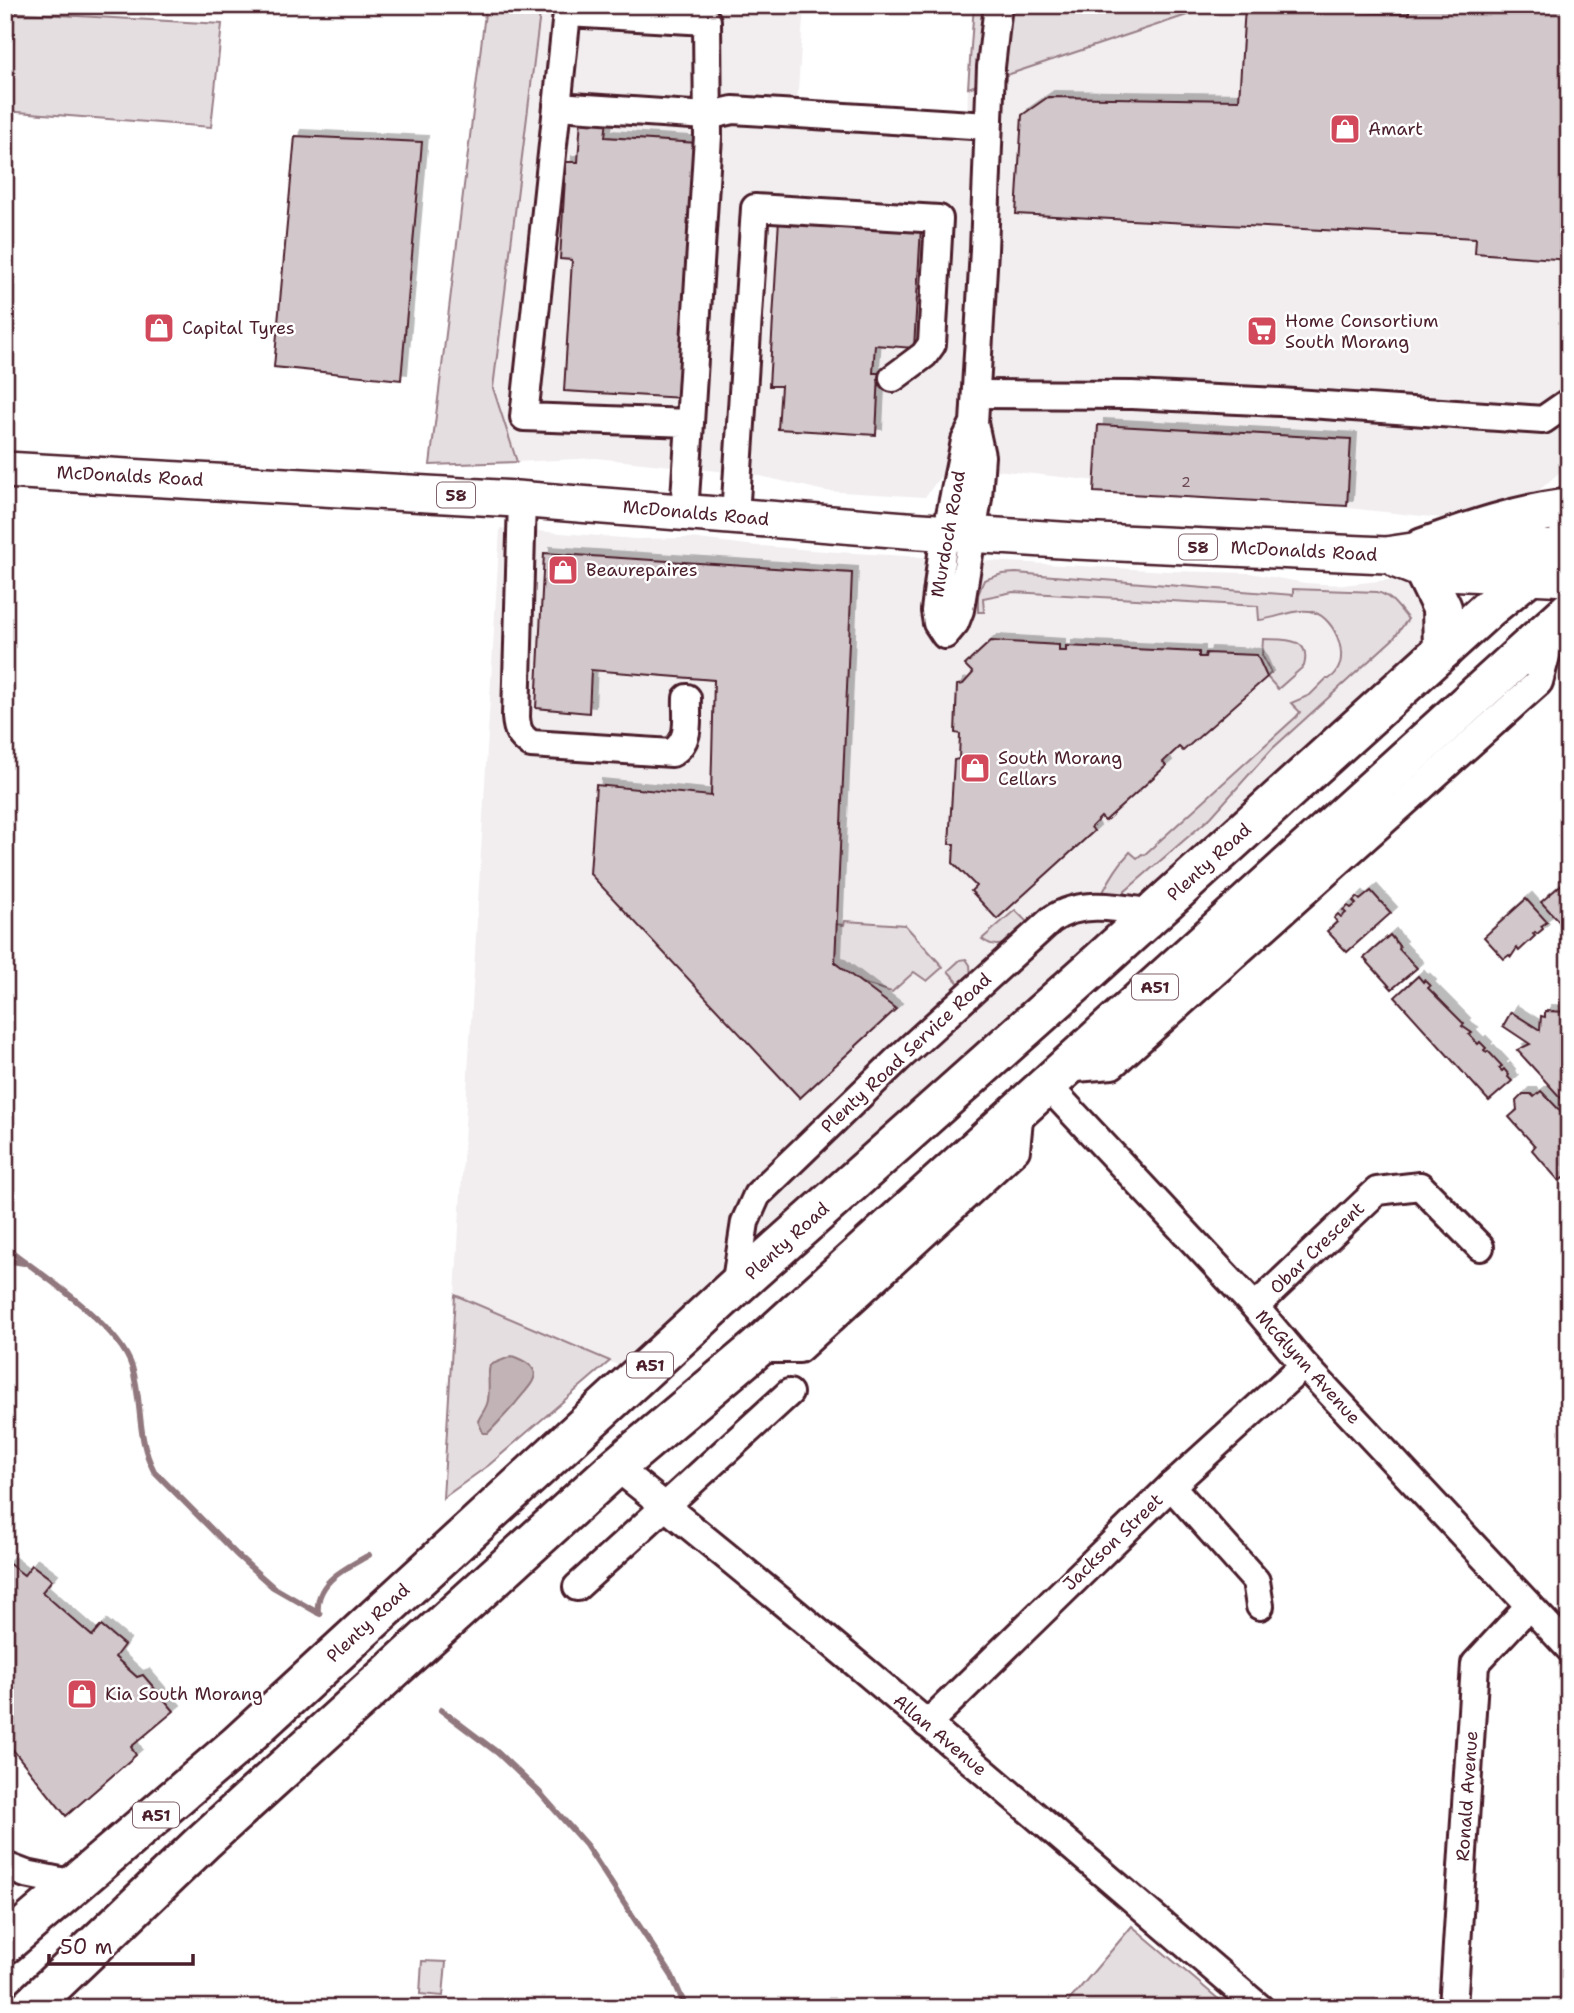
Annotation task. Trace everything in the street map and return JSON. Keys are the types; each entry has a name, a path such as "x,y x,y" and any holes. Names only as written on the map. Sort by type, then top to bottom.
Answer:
{"highway":[{"path":"1443,650 1442,608 1423,559 1537,512 1569,508"},
{"name":"Plenty Road","path":"5,1944 237,1745 734,1287 1087,973 1443,650 1527,577 1566,553"},
{"name":"A51","path":"32,2006 203,1842 617,1467 756,1349 1561,619"},
{"path":"1087,973 1127,1012"},
{"path":"237,1745 254,1756 270,1758 309,1746"}],"main road":[{"name":"McDonalds Road","path":"5,470 522,499 959,534 1387,555 1411,568 1446,546 1566,553"},
{"name":"McDonalds Road","path":"1423,559 1527,577"}],"street":[{"name":"Murdoch Road","path":"959,534 981,456 974,423 991,68 998,5"},
{"path":"684,513 690,423 707,116 707,21 568,13 524,417 690,423"},
{"path":"557,106 707,116 733,110 988,126"},
{"path":"735,516 755,208 939,219 932,344 924,355 893,378"},
{"path":"977,394 1083,393 1280,402 1543,420 1569,402"},
{"path":"522,499 516,717 517,730 522,737 531,744 672,753 682,745 686,734 687,698"},
{"path":"1044,1088 1112,1065 1539,682 1561,619"},
{"path":"1274,878 1334,865"},
{"name":"Plenty Road Service Road","path":"734,1287 745,1222 757,1195 817,1135 1051,920 1070,910 1092,907 1153,913"},
{"name":"McGlynn Avenue","path":"1044,1088 1255,1307 1304,1365 1569,1648"},
{"name":"Obar Crescent","path":"1255,1307 1377,1191 1420,1186 1480,1247"},
{"name":"Jackson Street","path":"927,1724 1171,1486 1304,1365"},
{"path":"578,1587 789,1393"},
{"name":"Allan Avenue","path":"617,1467 927,1724 1260,2008"},
{"path":"1171,1486 1256,1581 1260,1606"},
{"name":"Ronald Avenue","path":"1453,2008 1475,1664 1529,1606"},
{"path":"5,1866 26,1874 75,1884"}],"shaded area":[{"path":"486,5 541,5 493,388 517,462 430,465"},
{"name":"Home Consortium South Morang","path":"541,5 804,5 797,105 967,116 968,88 1217,5 1569,5 1569,464 1535,494 1459,520 949,465 925,497 825,491 756,475 596,458 517,462 493,388"},
{"path":"974,5 1217,5 968,88"},
{"path":"5,12 222,24 211,127 5,111"},
{"path":"500,528 635,539 691,538 837,552 1167,571 1250,573 1305,583 1343,585 1396,579 1417,588 1429,634 1421,647 622,1367 455,1295"},
{"path":"1016,573 1293,595 1293,589 1377,592 1391,599 1408,619 1393,639 1272,749 1211,817 1116,899 1102,894 1114,872 1130,852 1137,858 1144,855 1296,717 1300,712 1291,703 1310,695 1336,672 1340,663 1339,642 1329,623 1313,612 1300,611 1259,620 1258,606 1013,592 983,598 984,612 978,612 978,595 984,580"},
{"path":"1263,639 1287,640 1304,649 1304,666 1278,689 1267,677 1271,673 1262,655"},
{"path":"1015,910 1026,921 1025,928 1000,945 982,939"},
{"path":"845,921 905,925 943,967 927,981 914,972 892,992 851,980 832,959 834,924 844,925"},
{"path":"966,959 970,965 971,977 962,987 948,971 960,960"},
{"path":"455,1295 610,1361 489,1465 443,1498"},
{"path":"512,1356 531,1367 534,1378 502,1419 488,1433 483,1433 478,1421 487,1403 490,1365"},
{"path":"1132,1926 1229,2008 1063,2008"},
{"path":"422,1961 446,1962 443,1996 420,1994"}],"building":[{"path":"1409,5 1569,5 1569,260 1475,253 1476,238 1016,214 1022,115 1048,97 1239,100 1245,7 1409,14"},
{"path":"581,118 607,120 605,137 698,143 683,398 564,391 572,260 560,259 566,162 578,162"},
{"path":"295,136 422,142 401,380 274,367"},
{"path":"779,219 921,227 914,348 875,345 873,373 879,373 876,435 778,429 781,386 769,386"},
{"path":"1098,425 1351,439 1347,506 1094,492"},
{"path":"544,553 852,573 835,963 896,1009 800,1098 590,874 596,785 711,796 714,680 591,670 589,713 536,708"},
{"path":"991,641 1059,645 1059,651 1066,651 1066,646 1199,652 1199,657 1205,657 1206,653 1257,655 1267,677 1183,751 1179,747 1163,762 1166,766 1105,821 1101,817 1091,827 1094,831 997,919 971,891 976,886 953,863 954,844 949,844 954,760 959,759 960,734 955,733 957,685 963,684 973,673 965,665"},
{"path":"1563,883 1569,889 1567,930 1541,902"},
{"path":"1371,891 1391,913 1347,952 1327,931 1337,922 1334,918 1338,914 1341,917 1346,913 1343,910 1356,904 1353,901 1357,897 1360,900"},
{"path":"1526,899 1547,922 1519,951 1517,948 1511,957 1509,955 1504,959 1484,937"},
{"path":"1390,935 1417,968 1392,989 1364,958"},
{"path":"1418,976 1464,1024 1462,1026 1472,1033 1469,1035 1478,1044 1480,1042 1486,1048 1484,1050 1502,1066 1499,1068 1509,1075 1512,1081 1489,1101 1395,997"},
{"path":"1545,1011 1569,1012 1569,1107 1517,1050 1530,1044 1503,1026 1511,1012 1540,1030 1541,1016 1545,1017"},
{"path":"1541,1091 1569,1120 1569,1184 1563,1178 1559,1181 1532,1150 1535,1146 1509,1117 1517,1110 1516,1101 1523,1094 1531,1094 1534,1097"},
{"name":"Kia South Morang","path":"8,1563 24,1575 32,1565 52,1580 42,1592 92,1636 101,1626 124,1645 115,1657 137,1677 143,1675 174,1711 131,1747 136,1755 66,1816 5,1740 5,1566"}],"waterway":[{"path":"5,1247 77,1301 112,1334 124,1351 132,1367 142,1433 154,1471 237,1555 273,1587 320,1614"},
{"path":"5,1260 24,1263"},
{"path":"318,1613 318,1602 326,1584 369,1555"},
{"path":"441,1710 498,1753 539,1792 586,1845 672,1976 686,2008"}],"place":[{"name":"Amart","path":"1345,129"},
{"name":"Capital Tyres","path":"159,328"},
{"name":"Home Consortium South Morang","path":"1262,331"},
{"name":"Beaurepaires","path":"563,570"},
{"name":"South Morang Cellars","path":"975,768"},
{"name":"Kia South Morang","path":"82,1694"}]}
